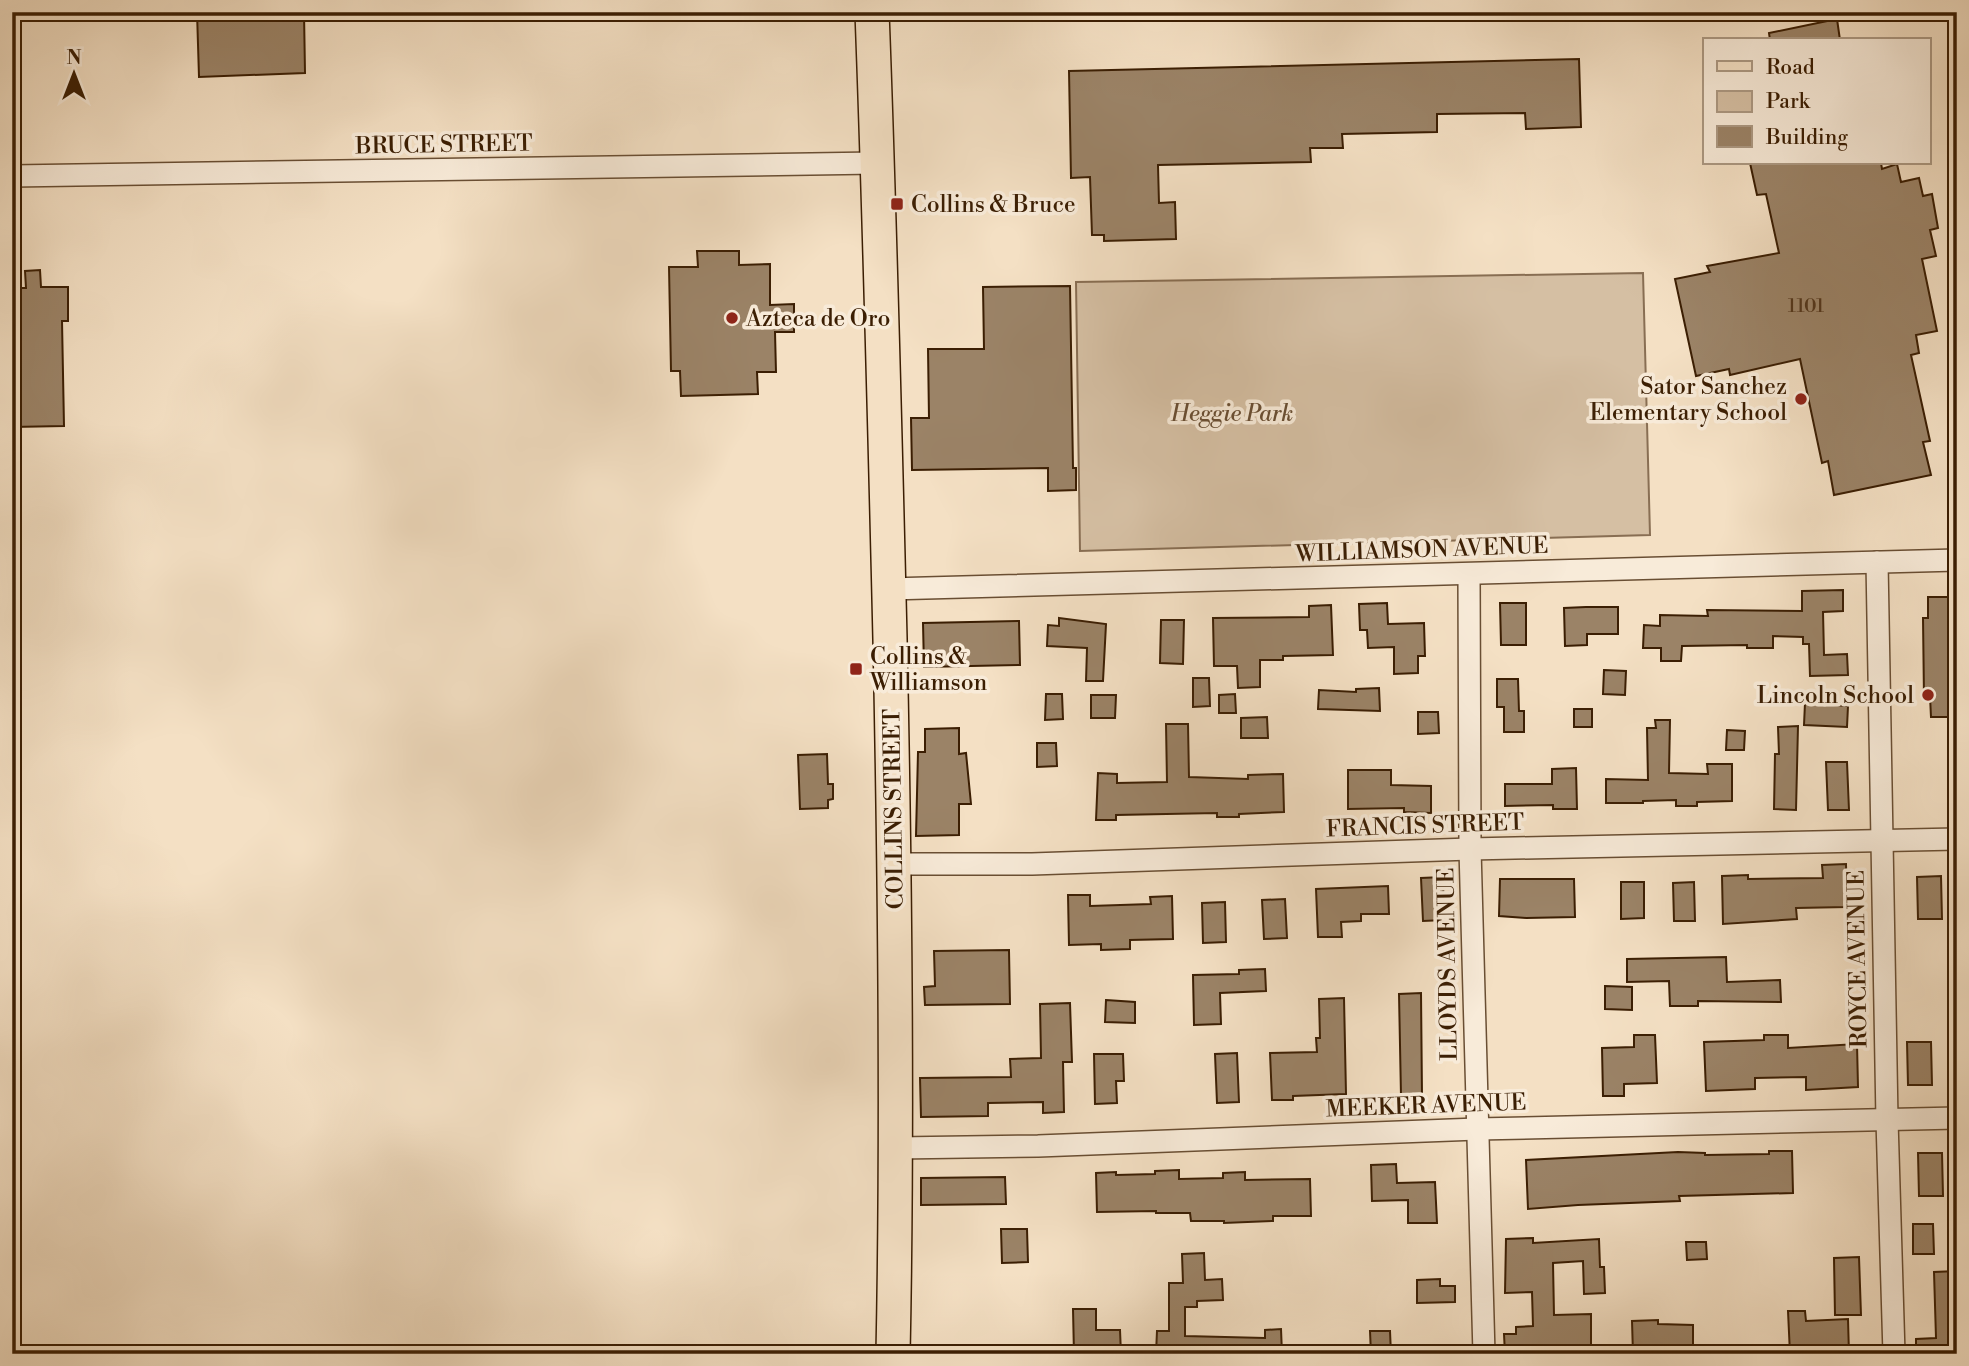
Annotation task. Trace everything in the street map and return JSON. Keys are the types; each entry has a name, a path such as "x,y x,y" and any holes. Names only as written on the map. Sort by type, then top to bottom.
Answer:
{"main road":[{"name":"COLLINS STREET","path":"873,12 894,864 897,1148 893,1354"}],"street":[{"name":"BRUCE STREET","path":"12,176 876,163"},
{"name":"WILLIAMSON AVENUE","path":"889,589 1957,561"},
{"name":"ROYCE AVENUE","path":"1877,562 1886,1120 1894,1354"},
{"name":"LLOYDS AVENUE","path":"1469,574 1476,1129 1484,1354"},
{"name":"FRANCIS STREET","path":"894,864 1032,864 1471,849 1957,839"},
{"name":"MEEKER AVENUE","path":"897,1148 1038,1146 1476,1129 1957,1118"}],"green space":[{"name":"Heggie Park","path":"1643,273 1650,535 1080,551 1076,282"}],"building":[{"path":"197,12 304,12 305,73 199,77"},
{"path":"1837,19 1840,38 1770,38 1769,33"},
{"path":"1579,59 1581,127 1526,129 1525,113 1437,114 1437,132 1342,134 1343,148 1310,148 1311,162 1158,165 1159,203 1175,202 1176,239 1104,241 1104,235 1092,235 1090,177 1071,178 1069,71"},
{"path":"1750,164 1881,164 1882,169 1897,164 1901,182 1919,178 1923,196 1932,194 1938,228 1930,230 1936,256 1922,259 1937,331 1916,335 1919,353 1911,355 1930,441 1923,442 1931,475 1834,495 1828,461 1822,463 1800,359 1730,375 1729,369 1696,376 1675,279 1710,272 1707,266 1779,253 1766,194 1757,195"},
{"name":"Azteca de Oro","path":"697,251 739,251 739,265 770,264 770,305 794,304 794,332 775,332 776,372 757,372 758,394 681,396 680,371 671,371 669,267 698,267"},
{"path":"40,270 41,287 68,287 68,321 62,321 64,426 12,427 12,288 26,288 25,271"},
{"path":"1070,286 1073,468 1076,468 1076,490 1048,491 1048,468 912,470 911,418 929,418 928,349 984,349 983,287"},
{"path":"1843,590 1843,611 1823,612 1824,655 1847,654 1848,675 1810,676 1809,644 1803,644 1803,637 1773,636 1773,648 1747,648 1747,645 1682,646 1681,661 1661,661 1661,648 1643,648 1644,625 1660,626 1660,615 1708,616 1707,610 1802,611 1802,591"},
{"path":"1928,597 1957,597 1957,717 1931,717 1930,696 1924,697 1923,618 1928,618"},
{"path":"1387,603 1388,624 1424,623 1425,656 1418,656 1418,673 1394,674 1394,647 1368,648 1367,630 1360,630 1359,604"},
{"path":"1500,603 1526,603 1526,645 1501,645"},
{"path":"1331,605 1333,655 1283,656 1283,660 1260,660 1260,687 1238,688 1237,666 1214,666 1213,618 1309,617 1309,606"},
{"path":"1618,607 1618,634 1587,634 1587,645 1565,646 1564,608"},
{"path":"1059,618 1106,624 1103,681 1086,681 1087,648 1047,646 1048,625 1059,626"},
{"path":"1161,620 1184,620 1183,664 1160,663"},
{"path":"1019,621 1020,665 924,667 923,623"},
{"path":"1604,670 1626,671 1625,695 1603,694"},
{"path":"1193,678 1209,678 1210,706 1193,707"},
{"path":"1497,679 1518,679 1519,711 1524,711 1524,732 1504,732 1504,707 1497,707"},
{"path":"1379,688 1380,711 1318,709 1319,690 1356,692 1356,689"},
{"path":"1046,694 1062,694 1063,719 1045,720"},
{"path":"1235,694 1236,713 1219,713 1219,695"},
{"path":"1091,695 1116,695 1115,718 1091,718"},
{"path":"1805,703 1848,706 1847,727 1804,725"},
{"path":"1574,709 1592,709 1592,727 1574,727"},
{"path":"1418,712 1438,712 1439,733 1418,734"},
{"path":"1267,717 1268,738 1241,738 1241,718"},
{"path":"1655,720 1670,720 1669,773 1708,774 1707,764 1732,764 1732,801 1697,802 1697,806 1676,806 1676,800 1606,803 1606,779 1648,780 1647,728 1656,728"},
{"path":"1166,724 1188,724 1189,777 1248,779 1248,775 1283,774 1284,812 1239,814 1239,817 1217,817 1217,813 1116,815 1116,820 1096,820 1098,773 1117,774 1117,783 1167,782"},
{"path":"1798,726 1796,810 1774,809 1775,754 1779,754 1778,727"},
{"path":"959,728 959,754 966,753 971,804 959,804 959,835 916,836 918,752 925,752 925,729"},
{"path":"1727,730 1745,731 1744,750 1726,750"},
{"path":"1037,743 1056,743 1057,766 1037,767"},
{"path":"827,754 828,784 833,784 833,799 828,800 828,808 800,809 798,755"},
{"path":"1826,762 1847,762 1849,810 1828,810"},
{"path":"1576,768 1577,809 1553,809 1553,805 1505,806 1505,784 1552,784 1552,769"},
{"path":"1348,770 1391,770 1391,785 1431,786 1431,813 1404,812 1404,808 1348,809"},
{"path":"1846,864 1847,907 1796,908 1797,919 1723,924 1722,876 1748,875 1748,879 1823,878 1822,865"},
{"path":"1941,876 1942,919 1918,919 1917,877"},
{"path":"1443,877 1444,920 1423,921 1421,878"},
{"path":"1500,879 1574,879 1575,917 1499,916"},
{"path":"1621,882 1644,882 1644,918 1621,919"},
{"path":"1694,882 1695,921 1674,921 1673,883"},
{"path":"1388,886 1389,914 1361,914 1361,921 1341,922 1342,937 1318,937 1316,889"},
{"path":"1068,895 1090,895 1090,906 1151,904 1150,897 1172,896 1173,939 1130,940 1130,949 1101,950 1101,944 1069,945"},
{"path":"1285,899 1287,938 1264,939 1262,900"},
{"path":"1225,902 1226,942 1203,943 1202,903"},
{"path":"1009,950 1010,1004 925,1005 924,987 935,986 934,951"},
{"path":"1726,957 1727,982 1780,980 1781,1002 1698,1001 1698,1006 1670,1006 1669,981 1627,982 1627,959"},
{"path":"1265,969 1266,991 1220,993 1221,1024 1194,1025 1193,975 1239,974 1239,970"},
{"path":"1605,986 1632,987 1632,1010 1605,1009"},
{"path":"1421,993 1422,1096 1401,1096 1399,994"},
{"path":"1344,998 1346,1094 1293,1096 1293,1100 1272,1100 1270,1053 1317,1052 1316,1038 1320,1038 1319,999"},
{"path":"1106,1000 1135,1002 1135,1023 1105,1022"},
{"path":"1070,1003 1072,1062 1063,1062 1064,1112 1043,1113 1043,1102 988,1103 988,1116 921,1117 920,1078 1011,1077 1010,1059 1041,1058 1040,1004"},
{"path":"1634,1035 1655,1035 1657,1083 1624,1084 1624,1096 1603,1096 1602,1048 1634,1047"},
{"path":"1764,1035 1788,1035 1788,1048 1857,1044 1858,1087 1806,1090 1806,1077 1755,1078 1755,1089 1706,1091 1704,1042 1764,1040"},
{"path":"1907,1042 1931,1042 1932,1085 1908,1085"},
{"path":"1237,1053 1239,1102 1217,1103 1215,1054"},
{"path":"1094,1054 1123,1054 1124,1081 1116,1081 1117,1103 1095,1104"},
{"path":"1769,1151 1792,1151 1793,1193 1679,1196 1680,1201 1528,1209 1526,1160 1678,1152 1705,1155 1769,1154"},
{"path":"1918,1153 1942,1153 1943,1196 1919,1196"},
{"path":"1396,1164 1397,1183 1435,1182 1437,1223 1408,1223 1408,1200 1372,1201 1371,1165"},
{"path":"1179,1170 1179,1179 1223,1178 1223,1173 1245,1172 1245,1180 1310,1179 1311,1216 1273,1216 1273,1221 1224,1223 1191,1221 1190,1213 1097,1212 1096,1173 1155,1174 1155,1171"},
{"path":"1005,1177 1006,1204 921,1205 921,1178"},
{"path":"1913,1224 1933,1224 1934,1254 1913,1254"},
{"path":"1001,1229 1027,1229 1028,1262 1002,1263"},
{"path":"1533,1238 1533,1243 1599,1239 1605,1293 1584,1294 1583,1261 1553,1263 1554,1315 1591,1314 1591,1354 1505,1354 1504,1334 1516,1334 1516,1327 1533,1326 1532,1292 1505,1293 1506,1239"},
{"path":"1686,1242 1706,1242 1707,1259 1687,1260"},
{"path":"1204,1253 1205,1280 1222,1279 1223,1300 1197,1301 1197,1307 1185,1307 1185,1336 1265,1338 1265,1330 1281,1329 1282,1354 1156,1354 1157,1331 1169,1331 1169,1283 1183,1283 1182,1254"},
{"path":"1859,1257 1861,1315 1835,1315 1834,1258"},
{"path":"1957,1271 1957,1321 1952,1321 1952,1354 1916,1354 1916,1339 1936,1338 1934,1272"},
{"path":"1440,1279 1440,1286 1455,1286 1455,1302 1417,1303 1417,1280"},
{"path":"1073,1309 1096,1309 1096,1330 1120,1330 1121,1354 1074,1354"},
{"path":"1788,1311 1805,1311 1806,1321 1848,1319 1849,1354 1790,1354"},
{"path":"1658,1320 1658,1324 1693,1325 1693,1354 1633,1354 1632,1321"},
{"path":"1370,1331 1390,1331 1391,1354 1371,1354"}],"place":[{"name":"Collins & Bruce","path":"897,204"},
{"name":"Azteca de Oro","path":"732,318"},
{"name":"Sator Sanchez Elementary School","path":"1801,399"},
{"name":"Collins & Williamson","path":"856,669"},
{"name":"Lincoln School","path":"1928,695"}]}
